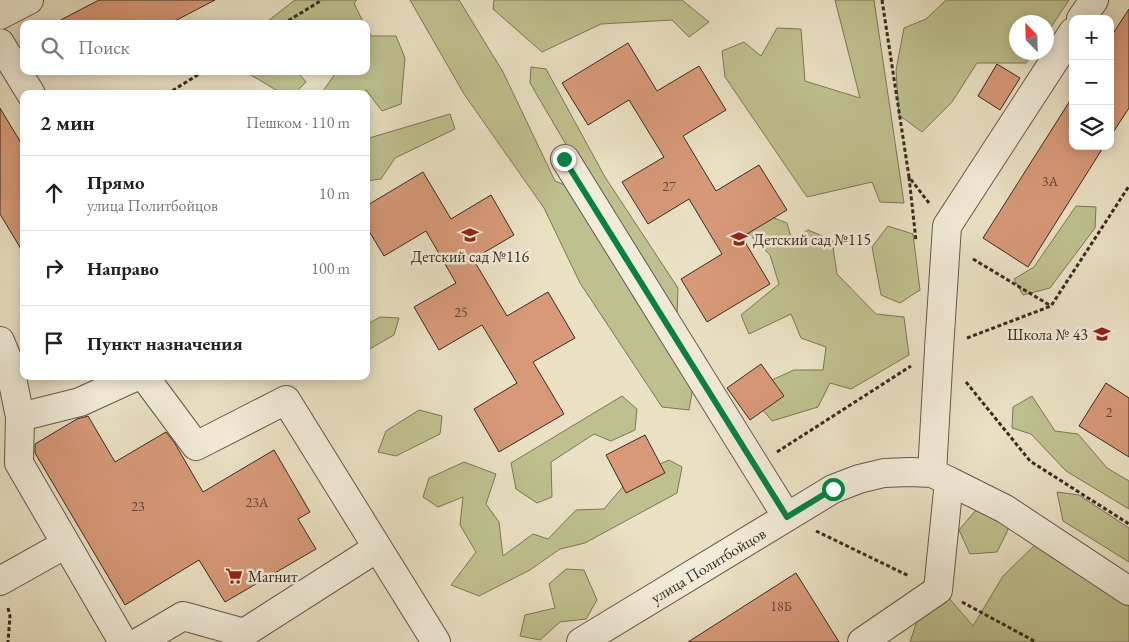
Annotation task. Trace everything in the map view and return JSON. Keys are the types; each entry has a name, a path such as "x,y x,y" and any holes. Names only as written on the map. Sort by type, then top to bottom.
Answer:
{"street":[{"path":"0,15 29,0"},
{"path":"1085,15 1094,0"},
{"path":"862,642 938,590 941,477 939,349 947,226 1069,38"},
{"path":"0,42 29,90"},
{"path":"564,159 787,517"},
{"path":"0,342 10,363 20,417 19,463 123,642"},
{"path":"20,417 80,402 128,380"},
{"path":"147,380 196,446 286,400 436,642"},
{"name":"улица Политбойцов","path":"581,642 833,489 859,479 884,473 910,472 941,477 1005,509 1129,591"},
{"path":"0,581 66,544"},
{"path":"139,642 183,616 244,633 377,548"}],"path":[{"path":"290,20 322,0"},
{"path":"882,0 909,177 973,260 1050,306"},
{"path":"173,90 197,75"},
{"path":"756,466 939,349 1050,306 1129,186"},
{"path":"939,349 1030,461 1129,524"},
{"path":"8,642 10,616"}],"green space":[{"path":"295,0 357,0 354,3 362,20 269,20"},
{"path":"410,0 459,0 503,72 555,181 572,188 578,165 530,83 531,67 546,69 605,177 678,288 677,317 694,381 689,410 662,407 580,283 544,208 464,94"},
{"path":"494,0 682,0 709,22 689,37 672,20 601,24 542,52 493,9"},
{"path":"835,0 874,0 904,203 880,202 872,182 807,197 725,77 722,51 744,42 761,56 777,28 801,29 805,81 860,98"},
{"path":"946,0 1069,0 1054,22 1054,15 1009,15 1009,60 1028,60 1026,63 977,63 952,102 922,132 899,115 896,70 904,28 926,19"},
{"path":"370,34 371,36 396,36 405,58 401,104 382,111 370,95 370,90 324,90 334,75 370,75"},
{"path":"251,75 300,75 306,82 298,90 276,90"},
{"path":"450,114 455,129 395,158 381,179 370,180 370,138"},
{"path":"1076,206 1096,207 1095,228 1050,288 1023,295 1014,279 1034,267"},
{"path":"752,210 787,223 792,241 808,230 832,240 837,274 876,314 904,317 909,355 851,389 830,383 818,407 772,421 758,404 765,383 794,370 823,370 826,347 801,338 791,314 749,334 741,315 779,284 770,255 741,226"},
{"path":"888,226 913,234 920,290 900,303 881,295 872,247"},
{"path":"380,317 399,318 394,335 370,349 370,323"},
{"path":"622,396 637,409 635,430 611,441 594,434 551,462 552,497 537,503 516,489 511,463"},
{"path":"1032,396 1055,431 1078,434 1107,468 1129,481 1129,509 1066,471 1031,434 1012,428 1013,407"},
{"path":"419,410 442,416 440,434 396,456 378,452 386,431"},
{"path":"669,460 682,467 677,493 585,543 560,549 530,570 479,596 451,585 476,552 460,525 463,497 438,507 423,497 429,478 464,462 496,474 486,504 499,522 503,556 533,534 548,539 576,510 604,509 632,476"},
{"path":"1057,492 1079,495 1129,528 1129,562 1063,521"},
{"path":"975,511 999,511 1008,530 997,552 970,554 959,530"},
{"path":"1037,543 1129,590 1129,642 910,642 920,612 948,597 973,626 1003,576"},
{"path":"566,569 584,570 597,600 586,619 560,622 540,640 520,636 525,615 555,608 549,584"}],"building":[{"path":"99,0 215,0 177,20 61,20"},
{"path":"1129,9 1129,108 1114,131 1114,60 1114,32"},
{"path":"628,43 657,91 699,66 726,110 683,136 716,191 759,165 787,210 742,237 770,284 707,322 681,279 722,254 689,199 648,224 622,182 664,157 629,100 588,125 562,83"},
{"path":"997,64 1020,78 1000,110 978,96"},
{"path":"1069,102 1069,150 1101,150 1028,267 983,238"},
{"path":"0,108 20,141 20,247 0,214"},
{"path":"423,172 451,219 491,195 514,235 473,259 507,316 548,292 575,338 533,362 564,414 499,452 474,409 517,383 482,325 439,350 414,307 456,283 426,231 384,256 370,233 370,204"},
{"path":"761,364 784,396 750,420 727,388"},
{"path":"1106,383 1129,398 1129,457 1079,426"},
{"path":"88,416 115,462 166,432 174,442 203,492 274,450 310,512 298,519 316,549 225,602 199,560 125,605 35,453 35,444 77,419"},
{"path":"645,435 665,473 626,493 606,455"},
{"path":"796,573 839,642 688,642"}],"place":[{"name":"Детский сад №116","path":"470,235"},
{"name":"Детский сад №115","path":"739,239"},
{"name":"Школа № 43","path":"1102,334"},
{"name":"Магнит","path":"234,576"}],"route":[{"path":"564,159 787,517 833,489"}]}
